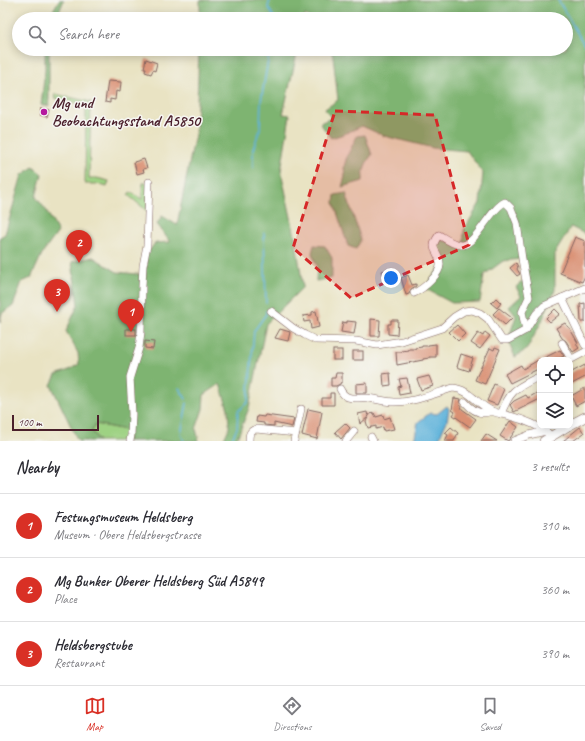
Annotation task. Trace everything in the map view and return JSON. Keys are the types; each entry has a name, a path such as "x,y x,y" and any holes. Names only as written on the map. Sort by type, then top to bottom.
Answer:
{"main road":[{"path":"573,423 585,417"},
{"path":"547,436 561,429"}],"street":[{"path":"130,441 132,414 130,377 139,348 141,332 143,266 147,245 149,182"},
{"path":"414,293 421,290 431,280 441,266 440,260 434,249 434,244 440,235 458,244 463,245 470,242 501,204 505,202 508,204 517,224 529,297 522,312 526,330"},
{"path":"271,311 305,336 315,340 356,341 376,345 402,341 442,328 459,314 464,311 472,310 480,313 488,319 502,340 508,340 526,330 536,314 544,306 585,288"},
{"path":"562,298 585,345"},
{"path":"562,343 569,357"},
{"path":"573,358 585,352"},
{"path":"501,414 513,390 537,378"},
{"path":"340,389 343,395 347,397 394,402 414,400 453,388 463,390 480,404 492,411 510,416 547,436"},
{"path":"465,402 476,412 488,413 492,411"},
{"path":"294,441 301,409"},
{"path":"249,438 252,430 256,429 296,433"},
{"path":"346,441 354,432"},
{"path":"514,441 529,435 547,436"}],"highlighted area":[{"path":"335,111 435,115 469,245 351,298 293,248"}],"green space":[{"path":"59,0 64,0 59,12 52,12"},
{"path":"200,0 585,0 585,234 571,227 555,253 555,290 542,321 527,349 515,357 508,340 516,316 509,307 521,296 516,287 525,278 521,259 503,261 484,275 480,302 452,303 424,288 441,266 434,249 437,239 463,245 464,230 480,203 483,173 467,151 433,148 384,136 362,126 331,138 320,123 331,118 325,109 338,100 333,56 573,56 573,12 200,12"},
{"path":"45,56 49,56 49,106 41,105"},
{"path":"199,56 296,56 283,114 290,115 281,171 295,236 303,287 266,324 249,408 236,441 223,441 229,428 228,409 220,384 204,395 203,409 196,429 199,441 128,441 130,431 96,424 92,431 99,441 78,441 51,385 56,375 79,364 78,353 66,331 78,305 72,262 93,257 117,272 145,275 143,259 155,243 170,242 157,224 162,216 177,225 196,129"},
{"path":"55,94 91,102 89,178 109,181 107,187 97,184 85,184 86,105 54,98"},
{"path":"365,135 372,155 365,167 363,181 342,187 345,176 344,167 347,156 357,136"},
{"path":"33,167 42,174 36,197 46,210 58,232 42,254 31,278 22,282 13,306 2,313 0,322 0,237 5,234 22,175"},
{"path":"143,183 148,183 147,211 128,195 130,192 142,199"},
{"path":"346,193 361,240 356,249 348,246 334,203 335,195"},
{"path":"314,245 325,246 332,258 332,278 316,281 317,266 312,253"},
{"path":"96,424 130,431 128,441 99,441 92,431"}],"water":[{"path":"447,406 449,409 447,421 438,441 414,441 418,422 430,413 437,414"}],"building":[{"path":"146,59 157,63 155,71 153,70 151,74 145,72 146,68 144,68"},
{"path":"108,81 121,82 120,92 116,91 115,100 110,99 110,103 105,102"},
{"name":"Mg und Beobachtungsstand A5850","path":"41,108 49,110 47,117 40,115"},
{"path":"144,159 147,168 143,169 144,172 137,174 134,162"},
{"path":"575,237 585,241 585,276 582,282 560,273"},
{"path":"516,263 520,274 517,276 510,268"},
{"path":"392,268 394,274 384,277 382,271"},
{"path":"408,275 412,285 416,284 416,286 411,289 409,294 406,295 401,278"},
{"path":"496,298 501,303 497,308 491,303"},
{"path":"585,303 585,322 581,322 580,304"},
{"path":"499,308 512,318 505,325 493,314"},
{"path":"555,309 560,314 550,322 546,318"},
{"path":"316,311 319,327 311,329 310,321 304,322 303,316 312,315 312,312"},
{"path":"371,319 380,320 379,336 371,336"},
{"path":"391,320 398,320 397,335 388,334 388,324 391,324"},
{"path":"347,321 356,322 354,334 341,332 343,322 347,323"},
{"path":"565,323 578,343 576,344 579,348 573,352 556,328"},
{"path":"457,325 465,334 458,341 449,332"},
{"path":"126,329 136,329 136,335 126,335"},
{"path":"280,329 290,332 288,341 275,338"},
{"path":"485,332 490,336 480,349 471,343 478,333 483,336"},
{"path":"145,341 154,342 153,349 145,348"},
{"path":"436,344 436,357 429,357 423,360 397,365 396,352"},
{"path":"495,347 500,349 485,384 475,380 490,348 494,350"},
{"path":"333,350 342,350 342,360 333,360"},
{"path":"560,350 564,356 562,357 546,357"},
{"path":"353,351 363,351 363,360 353,360"},
{"path":"461,354 473,358 469,371 457,367"},
{"path":"537,361 537,370 510,383 505,374 521,365 523,369"},
{"path":"585,365 585,377 573,383 573,371"},
{"path":"336,373 342,373 342,382 336,386 331,386 331,378 335,378"},
{"path":"390,373 391,385 384,386 383,374"},
{"path":"429,376 433,386 421,390 417,379"},
{"path":"407,378 410,393 399,395 398,387 401,386 399,379"},
{"path":"367,383 367,393 356,393 356,384"},
{"path":"494,384 504,389 497,405 487,401"},
{"path":"585,388 585,401 576,406 573,400 573,395"},
{"path":"330,393 334,393 334,405 322,405 322,398 330,398"},
{"path":"537,393 537,400 514,412 510,405 514,401 526,395 528,398"},
{"path":"454,398 461,399 460,403 462,409 476,419 470,427 453,415 455,412 452,410"},
{"path":"308,409 322,412 317,439 302,435"},
{"path":"367,412 368,417 360,424 358,414"},
{"path":"374,413 376,417 383,415 384,419 390,417 394,429 384,431 383,427 376,429 376,426 368,428 366,421 370,414"},
{"path":"265,415 294,419 292,427 274,423 274,426 264,425 264,423 256,422 257,416 264,417"},
{"path":"510,421 518,427 508,441 500,436"},
{"path":"345,423 350,428 341,439 335,432"},
{"path":"451,427 458,433 454,441 445,441 448,435 445,433"},
{"path":"580,427 584,433 573,441 563,441"},
{"path":"486,434 497,441 481,441"}],"waterway":[{"path":"270,0 268,7 271,12"},
{"path":"558,0 565,12"},
{"path":"573,26 585,46"},
{"path":"253,168 253,149 260,129 261,101 269,56"},
{"path":"264,233 266,303"},
{"path":"231,441 237,428 238,411 248,402 254,331 266,314 266,311"},
{"path":"179,388 186,399"},
{"path":"184,441 181,434 187,403"}],"place":[{"name":"Mg und Beobachtungsstand A5850","path":"44,112"},
{"name":"Mg Bunker Oberer Heldsberg Süd A5849","path":"79,263"},
{"name":"Heldsbergstube","path":"57,312"},
{"name":"Festungsmuseum Heldsberg","path":"131,332"}]}
